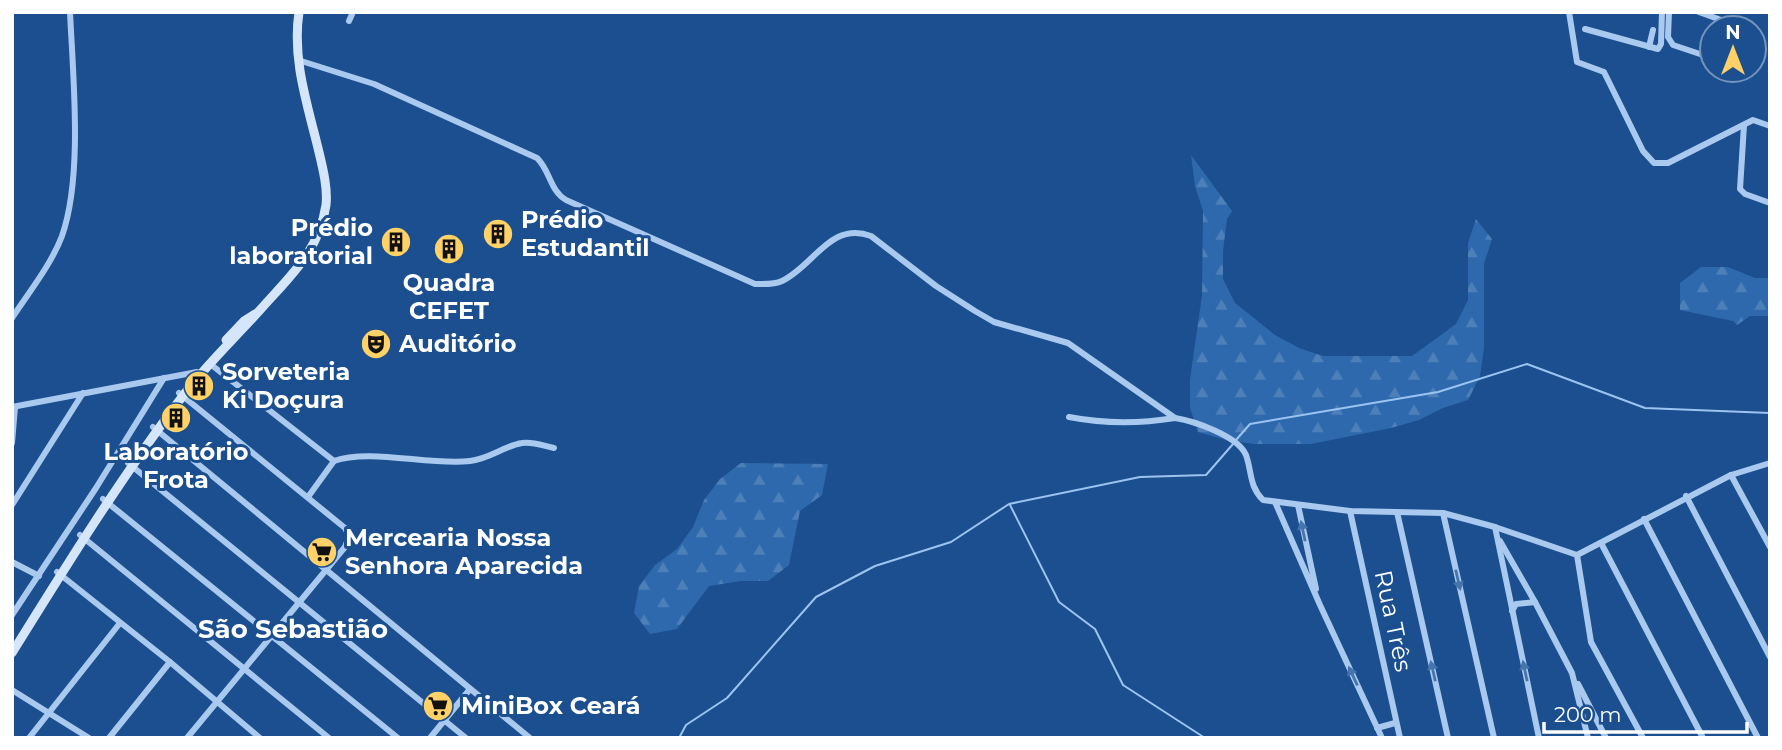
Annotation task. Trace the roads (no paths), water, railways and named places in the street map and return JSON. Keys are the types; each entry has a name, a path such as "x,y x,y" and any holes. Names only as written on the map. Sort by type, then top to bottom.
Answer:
{"main road":[{"path":"12,653 105,500 181,394 198,373 284,286 311,251 326,203 322,163 301,82 297,26 299,12"},
{"path":"12,642 59,573"}],"street":[{"path":"12,318 61,238 69,212 74,142 70,12"},
{"path":"349,22 353,12"},
{"path":"1569,12 1577,62 1604,72 1643,151 1654,163 1668,163 1753,120 1770,126"},
{"path":"1585,29 1660,48 1662,12"},
{"path":"1669,12 1668,37 1673,45 1698,53"},
{"path":"1649,47 1653,30"},
{"path":"298,60 373,84 537,158 560,196 654,241 755,284 781,282 829,243 847,232 862,232 871,236 936,286 994,322 1068,343 1175,418 1219,433 1239,446 1245,454 1250,479 1260,497 1275,502 1350,511 1443,513 1495,527 1577,555 1686,496 1731,475 1770,463"},
{"path":"1744,125 1740,189 1745,194 1770,203"},
{"path":"209,363 334,461"},
{"path":"12,443 13,407 198,373"},
{"path":"12,615 164,378"},
{"path":"12,505 83,393"},
{"path":"181,394 345,528 349,537 348,542 187,738"},
{"path":"1069,417 1123,424 1175,418"},
{"path":"156,429 530,738"},
{"path":"308,497 334,461 352,457 460,462 489,457 521,443 531,442 554,448"},
{"path":"130,465 466,738"},
{"path":"1731,475 1770,547"},
{"path":"1686,496 1770,657"},
{"path":"105,500 398,738"},
{"path":"1275,502 1382,738"},
{"path":"1298,505 1320,605"},
{"name":"Rua Três","path":"1350,511 1399,738"},
{"path":"1396,512 1448,738"},
{"path":"1443,513 1494,738"},
{"path":"1644,519 1758,738"},
{"path":"1495,527 1539,738"},
{"path":"82,536 329,738"},
{"path":"1500,541 1606,738"},
{"path":"1601,543 1703,738"},
{"path":"1577,555 1591,642 1643,738"},
{"path":"12,562 39,576"},
{"path":"59,573 260,738"},
{"path":"1512,611 1516,604 1535,602"},
{"path":"29,738 120,623"},
{"path":"109,738 170,662"},
{"path":"1572,673 1588,738"},
{"path":"12,690 89,738"},
{"path":"430,738 470,690"},
{"path":"1377,728 1395,723"}],"waterway":[{"path":"1236,440 1250,424 1438,392 1527,364 1645,408 1770,413"},
{"path":"679,738 686,725 727,698 816,597 875,566 951,542 1009,504 1140,477 1206,475 1233,444"},
{"path":"1010,505 1059,602 1095,629 1123,685 1205,738"}],"place":[{"name":"Prédio Estudantil","path":"498,234"},
{"name":"Prédio laboratorial","path":"396,242"},
{"name":"Quadra CEFET","path":"449,249"},
{"name":"Auditório","path":"376,344"},
{"name":"Sorveteria Ki Doçura","path":"199,386"},
{"name":"Laboratório Frota","path":"176,418"},
{"name":"Mercearia Nossa Senhora Aparecida","path":"322,552"},
{"name":"MiniBox Ceará","path":"438,706"}],"district":[{"name":"São Sebastião","path":"293,629"}]}
